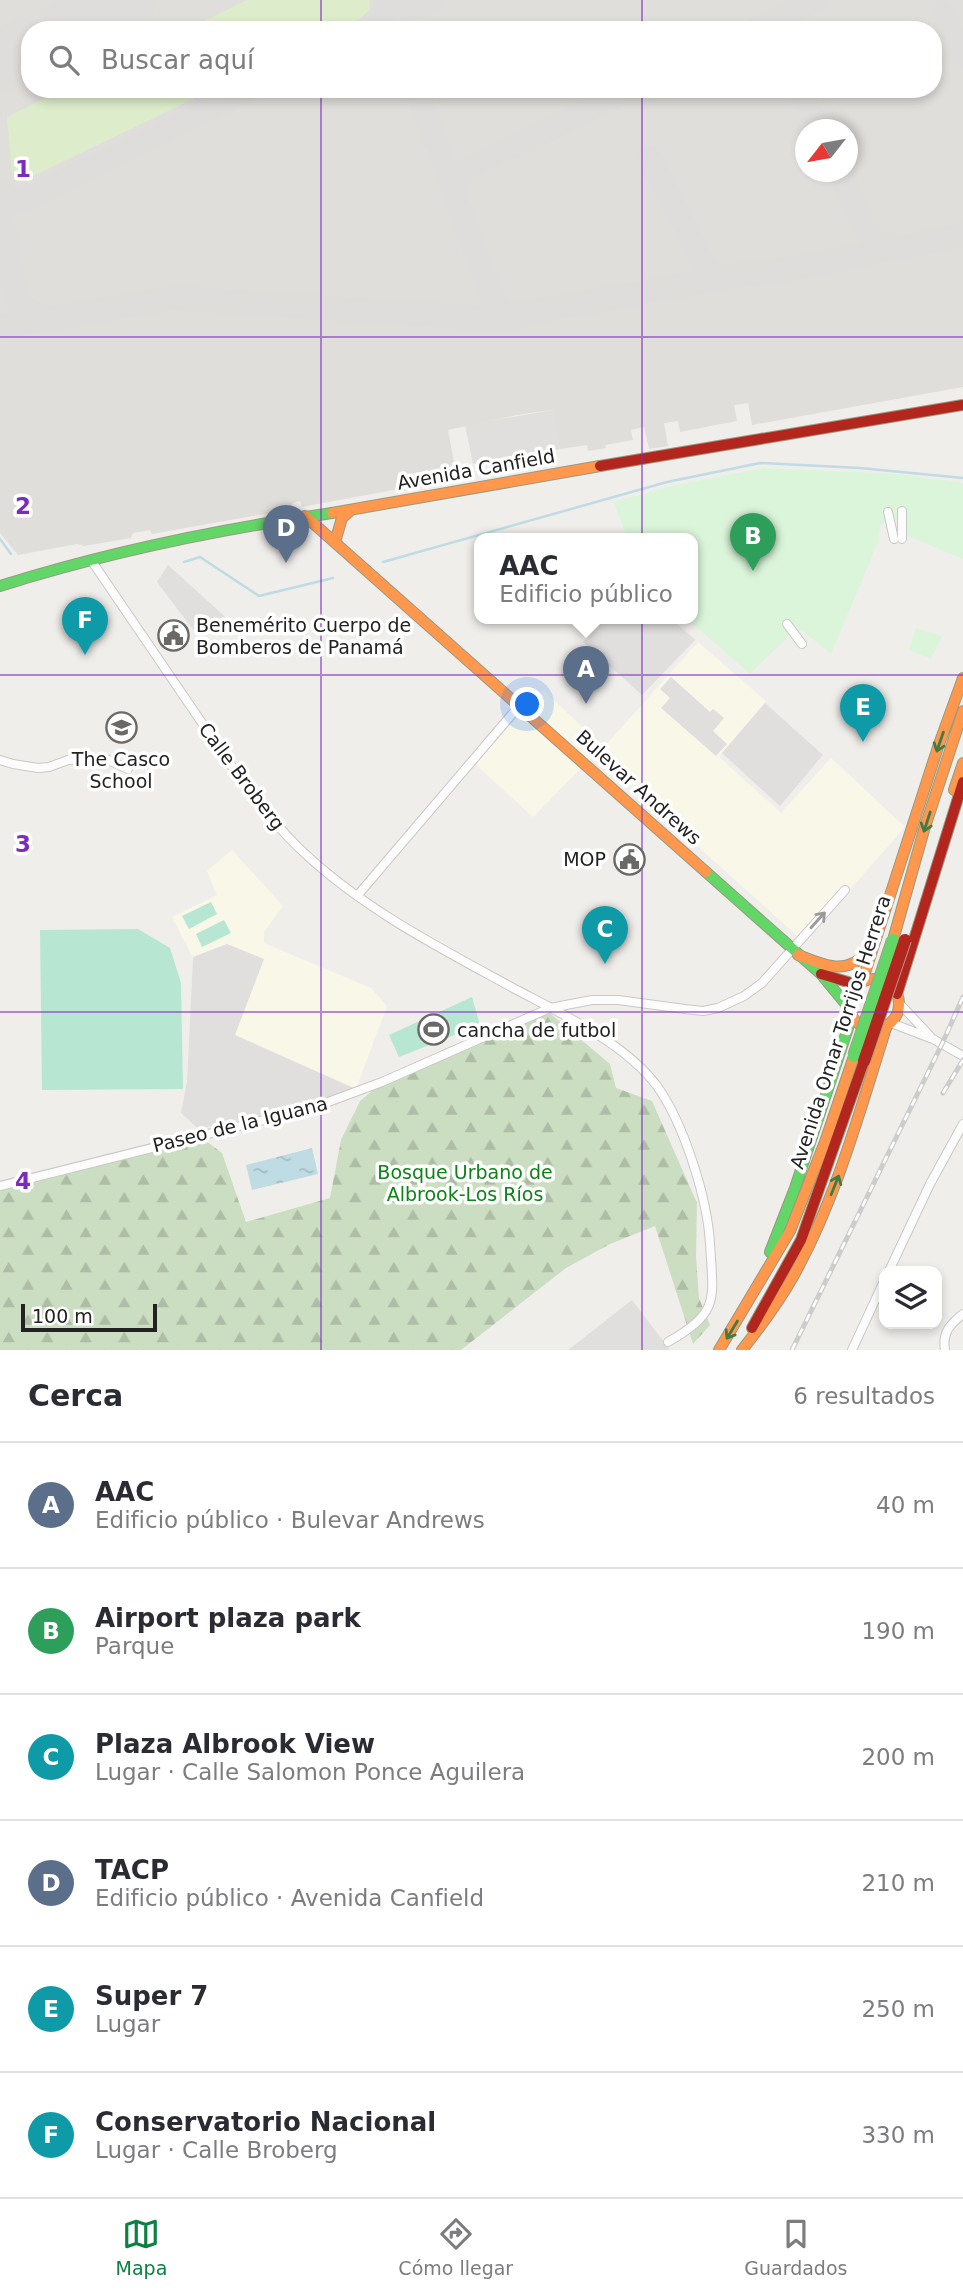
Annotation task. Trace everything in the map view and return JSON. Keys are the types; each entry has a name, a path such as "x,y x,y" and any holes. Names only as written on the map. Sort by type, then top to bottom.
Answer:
{"main road":[{"name":"Avenida Canfield","path":"0,586 48,570 91,560 305,516 350,511 754,439 963,405"},
{"path":"335,542 342,519 350,511"},
{"name":"Bulevar Andrews","path":"305,516 821,974 850,1012"},
{"path":"744,1310 792,1195 838,1058 850,1012 850,996 860,983 878,934 963,678"},
{"name":"Avenida Omar Torrijos Herrera","path":"903,941 924,831 963,711"},
{"name":"Avenida Omar Torrijos Herrera","path":"741,1350 801,1240 817,1199 963,763"},
{"path":"864,1062 897,1013 903,941 963,782"},
{"path":"878,934 880,944 891,953 902,953 903,941"},
{"path":"795,952 832,967 844,968 860,961 873,948"},
{"name":"Bulevar Andrews","path":"821,974 860,983"},
{"path":"860,983 881,980 891,986 898,999"},
{"path":"850,1012 864,1027 880,1028 889,1024"},
{"path":"838,1058 849,1048 860,1049 869,1055 864,1062"},
{"name":"Avenida Omar Torrijos Herrera","path":"719,1350 790,1231 825,1142 864,1062"}],"street":[{"path":"888,512 898,539 902,511"},
{"name":"Calle Broberg","path":"91,560 261,807 306,854 357,897 599,1037 635,1063 657,1087 685,1142 702,1191 710,1238 711,1300 702,1318 693,1327 668,1342"},
{"path":"787,624 802,644"},
{"path":"357,897 519,706"},
{"path":"0,760 38,768 68,760 106,759 128,769"},
{"name":"Paseo de la Iguana","path":"0,1186 312,1108 382,1082 550,1008 592,1000 618,1000 703,1011 718,1008 749,993 795,952 845,890"},
{"path":"898,999 933,1039"},
{"path":"889,1024 933,1039 963,1056"},
{"path":"891,1266 930,1184 963,1124"},
{"path":"954,1140 963,1145"},
{"path":"852,1350 879,1292"},
{"path":"945,1350 944,1338 950,1325 963,1314"}],"shaded area":[{"path":"0,0 963,0 963,387 752,425 748,403 734,405 737,421 680,432 678,421 664,423 668,446 649,449 644,427 631,430 633,440 605,445 606,448 588,451 587,445 560,449 552,410 517,415 448,430 457,478 302,507 300,501 292,503 292,509 152,534 150,530 133,533 131,538 84,546 77,544 18,555 0,533"},
{"path":"553,410 560,449 473,464 465,425"},
{"path":"168,565 232,623 215,625 198,636 157,582"},
{"path":"600,624 678,624 695,640 642,695 583,642"},
{"path":"698,642 766,701 719,757 781,813 831,758 905,827 804,942 595,754 533,817 475,764 543,690 604,747"},
{"path":"671,677 710,712 713,709 724,718 713,731 727,744 716,756 661,708 670,698 660,689"},
{"path":"765,703 823,755 780,806 722,753"},
{"path":"232,850 283,906 264,932 264,943 371,988 387,1006 356,1089 278,1112 198,1129 181,1113 187,1081 193,958 172,917 217,895 207,871"},
{"path":"227,944 264,959 235,1035 356,1089 278,1112 198,1129 181,1113 187,1081 193,957"},
{"path":"632,1300 670,1350 568,1350"}],"green space":[{"path":"247,0 370,0 369,10 355,21 204,21"},
{"path":"46,98 195,98 20,180 12,172 7,117"},
{"path":"763,468 899,474 963,483 963,559 908,536 903,522 886,522 880,526 878,542 831,654 803,631 794,631 750,674 693,624 698,624 698,533 625,533 614,502 671,486"},
{"path":"916,628 942,636 931,659 909,650"},
{"path":"211,902 217,914 189,929 182,916"},
{"path":"224,920 231,933 202,947 196,934"},
{"path":"138,929 170,948 181,983 183,1089 42,1090 40,930"},
{"name":"cancha de futbol","path":"472,997 480,1025 399,1057 389,1035"},
{"name":"Bosque Urbano de Albrook-Los Ríos","path":"545,1009 610,1064 616,1088 652,1101 697,1203 696,1256 699,1298 710,1325 693,1344 655,1226 610,1244 566,1268 461,1350 0,1350 0,1189 201,1137 222,1153 246,1222 330,1198 341,1140 360,1101 384,1081 444,1049"}],"water":[{"path":"312,1148 318,1174 252,1190 246,1165"}],"waterway":[{"path":"486,533 667,482 760,463 860,468 963,478"},
{"path":"383,562 474,536"},
{"path":"0,539 11,554"},
{"path":"184,562 200,557 259,596 333,578"}],"taxiway":[{"path":"380,21 385,9 385,0"},
{"path":"392,0 413,8 434,0"},
{"path":"773,21 816,0"},
{"path":"942,12 963,56"},
{"path":"0,190 14,201 25,200 233,98"},
{"path":"420,98 493,300 517,317"},
{"path":"457,199 459,179 470,167 613,98"},
{"path":"803,98 814,119"},
{"path":"650,157 700,257 706,266 721,278"},
{"path":"844,182 867,230 877,240 897,247"},
{"path":"0,209 15,295 29,311 49,318"},
{"path":"0,327 175,298 494,319 721,278 795,268 963,235"}],"runway":[{"path":"82,21 125,0"},
{"path":"0,61 21,50"}],"railway":[{"path":"792,1350 963,997"},
{"path":"943,1093 963,1060"}],"traffic: fast":[{"path":"0,586 82,562 164,543 332,513"},
{"path":"706,872 821,974 849,1008"},
{"path":"854,1056 893,940"},
{"path":"770,1252 795,1188 852,1016"}],"traffic: slow":[{"path":"332,513 600,466"},
{"path":"335,542 342,518 350,511"},
{"path":"305,516 706,872"},
{"path":"862,982 963,678"},
{"path":"893,940 924,830 963,711"},
{"path":"954,790 963,763"},
{"path":"798,955 827,965 844,966 861,959 870,951"},
{"path":"874,979 892,986 899,1004 892,1022 874,1029 856,1022 849,1004 856,986 874,979"},
{"path":"742,1350 788,1285 823,1215 887,1025"},
{"path":"719,1350 790,1231 825,1142 854,1056"}],"traffic: jam":[{"path":"600,466 963,405"},
{"path":"897,994 963,782"},
{"path":"864,1061 905,940"},
{"path":"821,974 858,985"},
{"path":"752,1328 801,1240 864,1061"}],"place":[{"name":"TACP","path":"286,563"},
{"name":"Airport plaza park","path":"753,571"},
{"name":"Benemérito Cuerpo de Bomberos de Panamá","path":"173,636"},
{"name":"Conservatorio Nacional","path":"85,655"},
{"name":"AAC","path":"586,704"},
{"name":"The Casco School","path":"121,728"},
{"name":"Super 7","path":"863,742"},
{"name":"MOP","path":"629,859"},
{"name":"Plaza Albrook View","path":"605,964"},
{"name":"cancha de futbol","path":"434,1030"}]}
